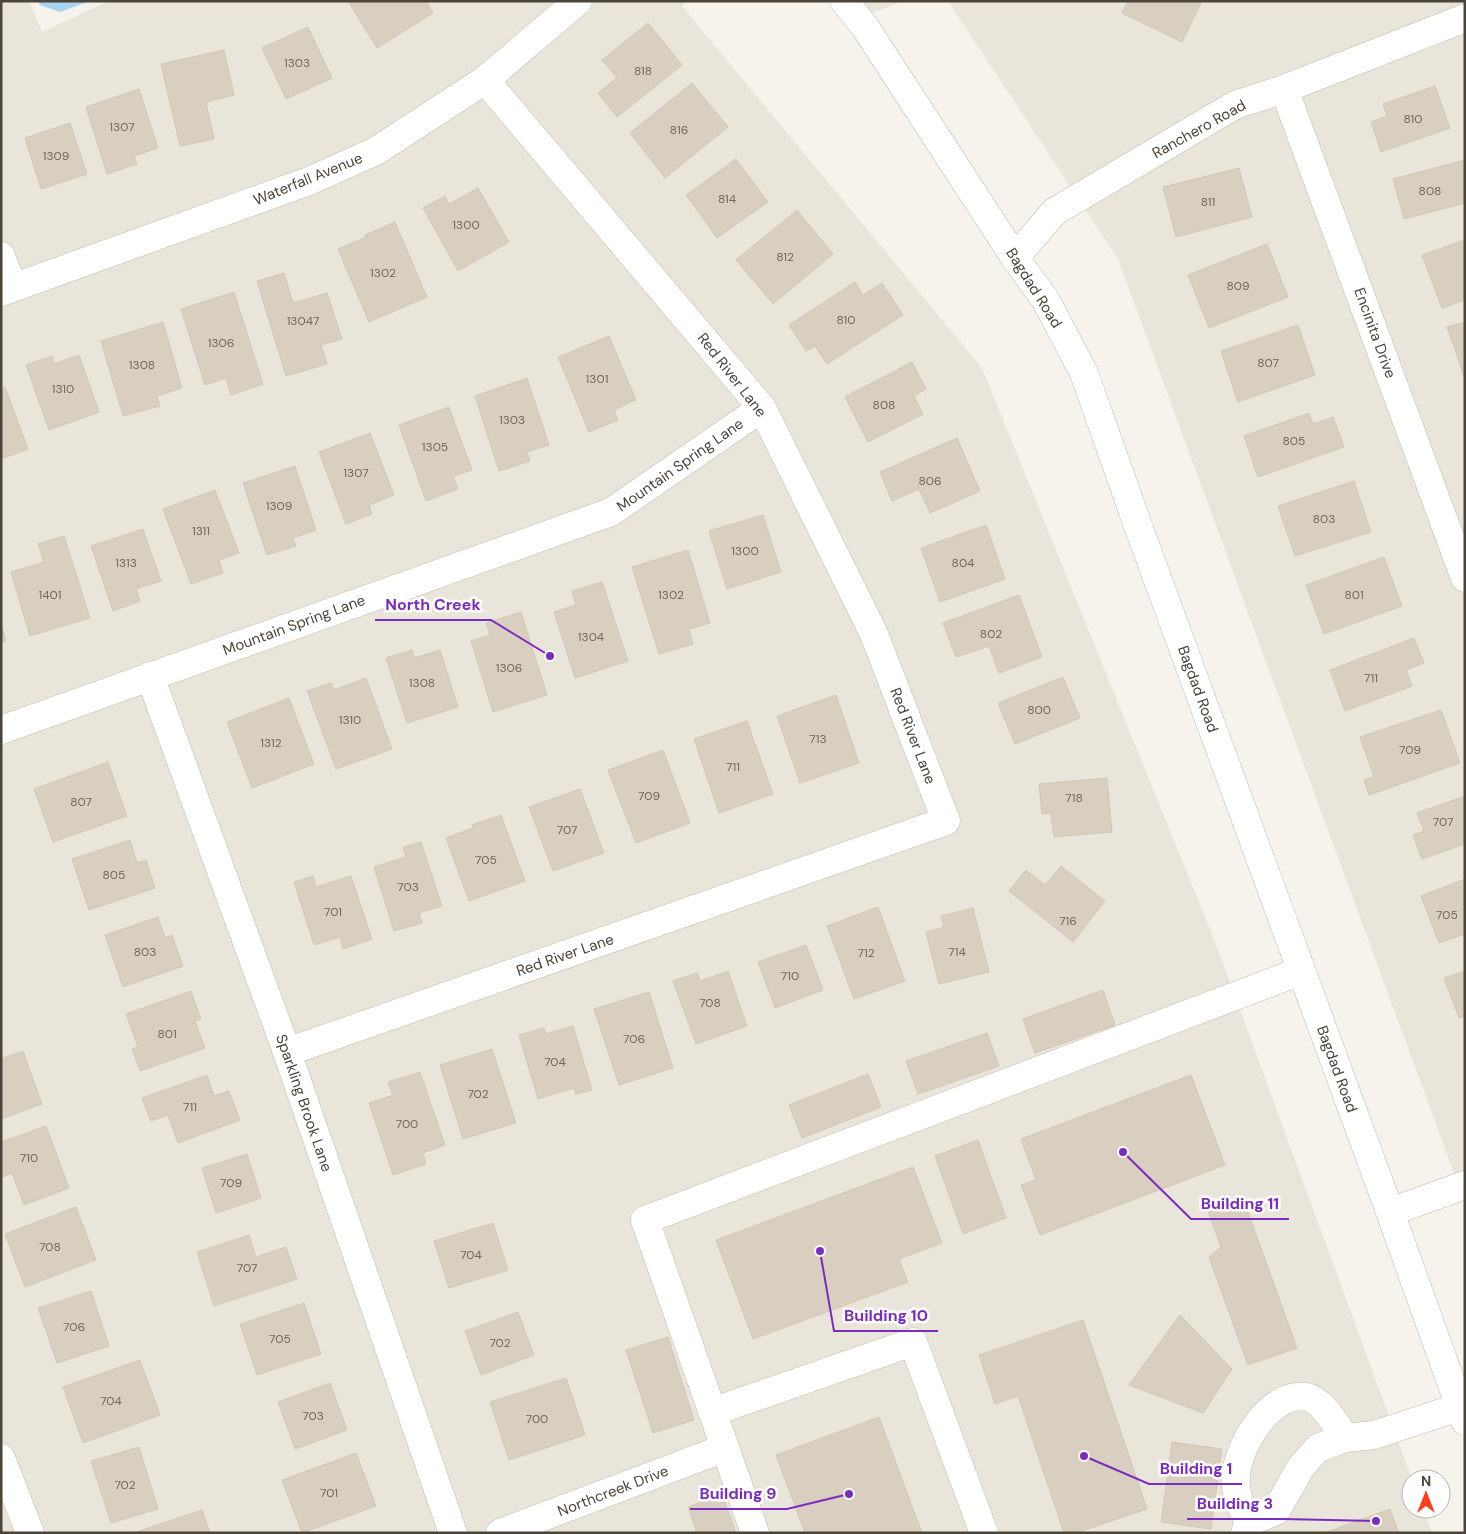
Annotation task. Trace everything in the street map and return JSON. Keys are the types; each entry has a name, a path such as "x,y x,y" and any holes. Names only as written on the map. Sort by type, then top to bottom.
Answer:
{"street":[{"name":"Waterfall Avenue","path":"7,290 309,181 376,151 485,80 578,1"},
{"name":"Bagdad Road","path":"844,1 864,27 1044,300 1084,373 1463,1411"},
{"name":"Ranchero Road","path":"1015,258 1054,212 1235,105 1284,89 1465,18"},
{"name":"Red River Lane","path":"287,1052 946,821 874,634 762,408 485,80"},
{"name":"Encinita Drive","path":"1284,89 1465,578"},
{"path":"1,256 7,290"},
{"name":"Mountain Spring Lane","path":"1,730 611,512 762,408"},
{"name":"Sparkling Brook Lane","path":"150,676 287,1052 453,1533"},
{"path":"755,1533 645,1220 1301,971"},
{"path":"1390,1212 1465,1184"},
{"path":"712,1412 913,1342 984,1533"},
{"path":"1345,1438 1325,1408 1308,1397 1288,1399 1273,1407 1257,1423 1243,1449 1236,1475 1238,1500 1247,1528 1276,1512 1301,1467 1318,1448 1345,1438 1374,1435 1463,1411"},
{"name":"Northcreek Drive","path":"500,1533 725,1448"},
{"path":"1,1458 30,1533"}],"shaded area":[{"path":"1,1 29,1 42,32 109,1 687,1 682,6 982,368 1216,944 1408,1469 1401,1469 1401,1519 1427,1519 1432,1533 1,1533"},
{"path":"845,1 904,1 858,18"},
{"path":"948,1 1465,1 1465,1203 1118,259"}],"water":[{"path":"38,1 90,1 60,12 40,5"}],"building":[{"path":"348,1 426,1 433,13 377,48"},
{"path":"1128,1 1202,1 1182,42 1122,13"},
{"path":"648,23 682,65 617,117 598,93 617,78 602,60"},
{"path":"308,27 332,78 286,99 262,48"},
{"path":"224,50 234,95 206,102 214,139 180,146 161,64"},
{"path":"692,83 728,127 665,178 630,133"},
{"path":"1435,86 1450,128 1381,152 1371,122 1387,116 1383,104"},
{"path":"139,89 158,148 134,156 137,164 107,174 86,107"},
{"path":"70,123 87,174 41,189 25,138"},
{"path":"736,159 768,202 717,238 686,195"},
{"path":"1465,160 1465,203 1404,219 1393,179"},
{"path":"1239,168 1252,217 1176,237 1163,187"},
{"path":"478,188 509,242 458,271 423,208 445,196 449,204"},
{"path":"797,210 833,254 773,304 736,260"},
{"path":"395,222 427,297 369,322 338,249"},
{"path":"1465,240 1465,300 1442,308 1422,255"},
{"path":"1267,244 1288,297 1209,328 1188,275"},
{"path":"284,273 293,303 327,293 342,339 321,345 327,364 286,376 257,281"},
{"path":"855,282 863,295 882,283 903,315 827,364 815,346 806,351 789,325"},
{"path":"234,292 263,384 231,395 226,378 205,385 181,309"},
{"path":"163,322 182,388 157,396 160,406 123,416 101,341"},
{"path":"1465,322 1465,379 1447,327"},
{"path":"1298,325 1315,375 1238,402 1221,351"},
{"path":"609,336 636,400 614,410 618,420 589,432 558,357"},
{"path":"79,355 99,412 49,430 26,365 52,356 54,364"},
{"path":"912,362 926,389 914,396 923,414 868,442 845,397"},
{"path":"527,378 549,445 527,452 530,461 499,471 475,396"},
{"path":"5,387 28,449 1,459 1,388"},
{"path":"449,407 472,470 453,476 458,489 426,501 399,425"},
{"path":"1309,413 1313,424 1333,417 1344,447 1258,477 1244,436"},
{"path":"370,433 394,495 369,505 372,514 346,524 319,452"},
{"path":"957,438 980,491 930,513 919,489 892,501 880,472"},
{"path":"295,466 316,530 293,538 296,546 267,555 243,483"},
{"path":"1354,481 1371,532 1295,556 1278,506"},
{"path":"215,490 239,553 219,560 223,573 191,584 163,509"},
{"path":"763,515 781,572 727,589 709,531"},
{"path":"986,525 1005,579 940,602 921,548"},
{"path":"143,529 161,581 136,589 140,601 113,611 91,546"},
{"path":"64,536 90,618 30,636 11,572 44,562 38,544"},
{"path":"688,550 710,623 689,629 693,644 659,654 632,567"},
{"path":"1384,557 1402,606 1324,634 1306,585"},
{"path":"602,582 628,661 575,678 554,612 576,605 572,591"},
{"path":"1019,595 1042,657 999,673 989,646 956,657 943,623"},
{"path":"521,612 547,695 493,712 471,641 490,635 486,623"},
{"path":"1,624 6,641 1,642"},
{"path":"1414,638 1424,663 1406,670 1412,686 1345,711 1330,670"},
{"path":"412,650 414,658 440,650 458,707 407,723 386,658"},
{"path":"1063,677 1080,718 1015,744 998,703"},
{"path":"366,678 392,749 336,769 307,691 331,683 334,690"},
{"path":"836,695 859,763 800,783 777,716"},
{"path":"289,698 314,764 252,788 227,722"},
{"path":"1441,710 1460,763 1369,795 1364,780 1374,777 1360,737"},
{"path":"747,721 773,794 719,813 694,739"},
{"path":"663,750 690,823 636,843 608,770"},
{"path":"108,762 127,816 53,842 34,789"},
{"path":"1107,778 1112,832 1054,837 1051,813 1042,814 1039,784"},
{"path":"580,789 604,853 553,871 529,807"},
{"path":"1465,796 1465,844 1422,859 1413,835 1424,831 1417,813"},
{"path":"501,815 525,881 469,901 446,838 473,828 472,825"},
{"path":"130,840 137,863 146,860 155,888 89,910 72,859"},
{"path":"421,842 442,906 419,913 422,923 394,931 374,867 406,857 403,847"},
{"path":"1061,866 1105,901 1073,942 1009,891 1026,870 1045,885"},
{"path":"313,876 316,887 351,876 372,939 343,949 340,937 314,945 294,882"},
{"path":"1465,879 1465,934 1439,943 1421,896"},
{"path":"878,907 905,981 854,999 827,926"},
{"path":"973,908 989,972 939,984 926,932 944,927 941,916"},
{"path":"158,917 165,938 172,935 183,966 123,987 105,935"},
{"path":"806,945 823,990 775,1008 758,962"},
{"path":"728,971 747,1026 696,1044 673,981 697,973 700,981"},
{"path":"1465,971 1465,1016 1459,1018 1444,978"},
{"path":"1103,990 1115,1025 1035,1053 1023,1019"},
{"path":"191,991 201,1019 195,1021 205,1048 140,1071 132,1049 138,1047 126,1014"},
{"path":"649,992 673,1068 619,1085 594,1009"},
{"path":"573,1026 592,1090 576,1094 574,1088 538,1099 519,1035 544,1028 546,1034"},
{"path":"987,1033 999,1066 918,1094 906,1061"},
{"path":"492,1049 516,1123 463,1139 440,1065"},
{"path":"23,1051 42,1104 1,1119 1,1059"},
{"path":"420,1072 445,1145 423,1153 426,1164 393,1175 369,1103 393,1095 388,1082"},
{"path":"868,1074 881,1107 802,1138 789,1105"},
{"path":"207,1075 214,1096 229,1091 240,1120 178,1143 168,1115 151,1121 142,1098"},
{"path":"1191,1075 1225,1165 1040,1235 1021,1185 1036,1180 1021,1139"},
{"path":"46,1126 69,1188 24,1205 12,1173 1,1178 1,1142"},
{"path":"978,1140 1006,1218 963,1234 935,1156"},
{"path":"247,1154 261,1198 216,1213 202,1168"},
{"path":"913,1167 942,1243 899,1259 908,1282 753,1339 716,1240"},
{"path":"1243,1198 1297,1348 1248,1365 1209,1257 1221,1247 1208,1211"},
{"path":"76,1207 96,1260 25,1287 5,1234"},
{"path":"493,1223 508,1270 449,1288 434,1241"},
{"path":"249,1235 256,1257 286,1247 297,1279 214,1306 197,1252"},
{"path":"91,1291 109,1346 57,1363 38,1308"},
{"path":"304,1303 321,1354 257,1375 240,1324"},
{"path":"518,1312 534,1355 481,1375 465,1331"},
{"path":"1180,1315 1232,1369 1203,1413 1129,1385"},
{"path":"1083,1320 1147,1509 1076,1533 1064,1533 1018,1396 995,1404 979,1355"},
{"path":"668,1337 694,1420 653,1433 626,1350"},
{"path":"140,1360 160,1415 83,1443 63,1387"},
{"path":"566,1378 585,1435 509,1460 490,1402"},
{"path":"330,1383 347,1430 295,1449 278,1402"},
{"path":"879,1417 922,1533 805,1533 776,1455"},
{"path":"1172,1442 1222,1449 1211,1529 1161,1522"},
{"path":"139,1447 158,1509 111,1523 91,1461"},
{"path":"356,1453 376,1506 302,1533 282,1480"},
{"path":"722,1494 736,1533 697,1533 688,1507"},
{"path":"1390,1509 1399,1533 1324,1533"},
{"path":"202,1510 210,1533 133,1533"}],"place":[{"name":"North Creek","path":"550,656"},
{"name":"Building 11","path":"1123,1152"},
{"name":"Building 10","path":"820,1251"},
{"name":"Building 1","path":"1084,1456"},
{"name":"Building 9","path":"849,1494"},
{"name":"Building 3","path":"1376,1521"}]}
